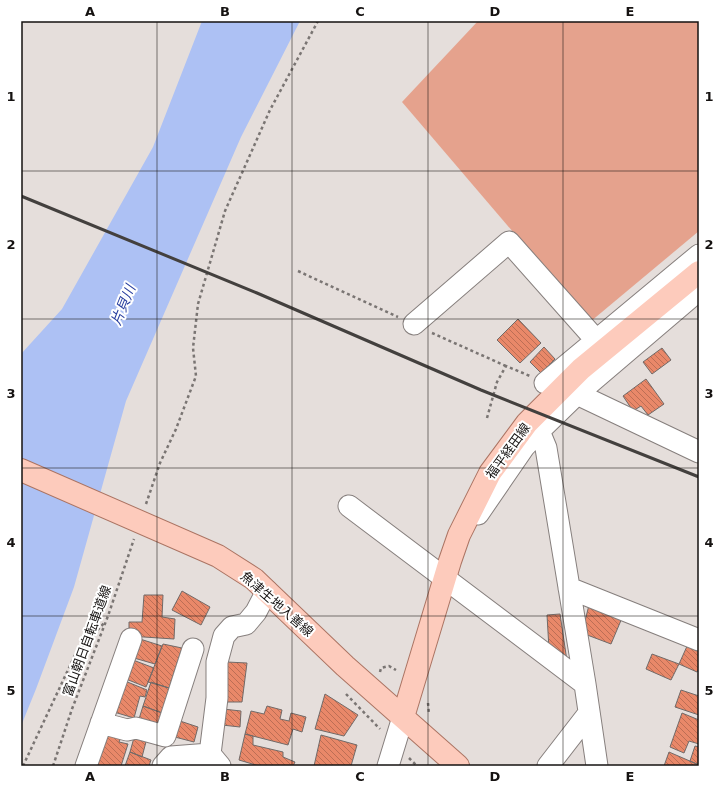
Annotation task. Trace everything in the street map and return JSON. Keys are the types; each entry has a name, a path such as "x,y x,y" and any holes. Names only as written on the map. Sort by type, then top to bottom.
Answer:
{"main road":[{"name":"福平経田線","path":"403,717 459,535 490,473 527,423 581,369 699,272"},
{"name":"魚津生地入善線","path":"21,470 218,556 254,580 345,666 458,766"}],"street":[{"path":"414,324 509,242 596,340"},
{"path":"545,383 699,255"},
{"path":"478,514 524,447 538,431 577,394 699,290"},
{"path":"577,394 699,452"},
{"path":"538,431 546,448 597,766"},
{"path":"349,506 585,684"},
{"path":"569,588 699,640"},
{"path":"193,649 165,736 169,763 215,760 217,662 224,636 232,627 246,624 256,612 267,591"},
{"path":"86,766 131,639"},
{"path":"548,766 589,714"},
{"path":"388,766 403,717"},
{"path":"101,724 127,730 136,728 165,736"}],"path":[{"name":"富山朝日自転車道線","path":"53,766 72,710 106,621 133,519 176,429 196,376 193,348 198,304 225,211 270,110 318,21"},
{"path":"487,418 497,382 506,366 545,383"},
{"path":"23,766 75,655 106,621"},
{"path":"379,675 381,668 389,666 396,670"},
{"path":"430,696 428,702 431,717"}],"shaded area":[{"path":"478,21 699,21 699,231 590,322 402,102"}],"water":[{"name":"片貝川","path":"202,21 300,21 241,137 126,401 74,587 21,726 21,354 62,309 153,147"}],"building":[{"path":"518,319 541,343 520,363 497,340"},
{"path":"544,347 555,359 541,373 530,362"},
{"path":"662,348 671,360 652,374 643,362"},
{"path":"646,379 664,404 648,415 641,406 633,411 623,396"},
{"path":"182,591 210,607 201,625 172,610"},
{"path":"144,595 163,595 162,617 175,619 174,639 129,636 129,622 142,622"},
{"path":"589,605 622,618 611,644 582,633"},
{"path":"560,614 567,661 549,649 547,615"},
{"path":"140,639 162,646 155,664 134,658"},
{"path":"163,644 182,648 169,688 148,682"},
{"path":"688,644 699,649 699,668 697,672 679,664"},
{"path":"652,654 679,664 671,680 646,669"},
{"path":"133,660 154,668 146,687 126,679"},
{"path":"227,662 247,663 242,702 223,702"},
{"path":"125,681 147,690 145,697 140,696 134,718 114,712"},
{"path":"151,682 169,688 169,703 165,714 143,706"},
{"path":"681,690 699,696 699,715 675,707"},
{"path":"325,694 358,715 344,736 315,729"},
{"path":"143,706 165,714 160,726 139,719"},
{"path":"267,706 282,710 280,719 289,721 291,713 306,717 302,732 293,729 288,745 245,734 251,711 264,714"},
{"path":"223,709 241,711 240,727 222,725"},
{"path":"682,713 699,720 699,744 689,741 684,753 670,747"},
{"path":"177,720 198,727 194,742 171,736"},
{"path":"108,730 122,735 119,742 128,744 121,766 95,766"},
{"path":"135,734 147,738 142,757 130,752"},
{"path":"245,734 253,736 253,745 283,752 283,757 295,762 293,766 259,766 239,760"},
{"path":"321,735 357,745 351,766 314,766"},
{"path":"695,746 699,747 699,765 690,761"},
{"path":"130,752 151,760 149,766 125,766"},
{"path":"669,752 699,765 699,766 664,766"}],"railway":[{"path":"21,196 257,293 481,390 699,477"}]}
